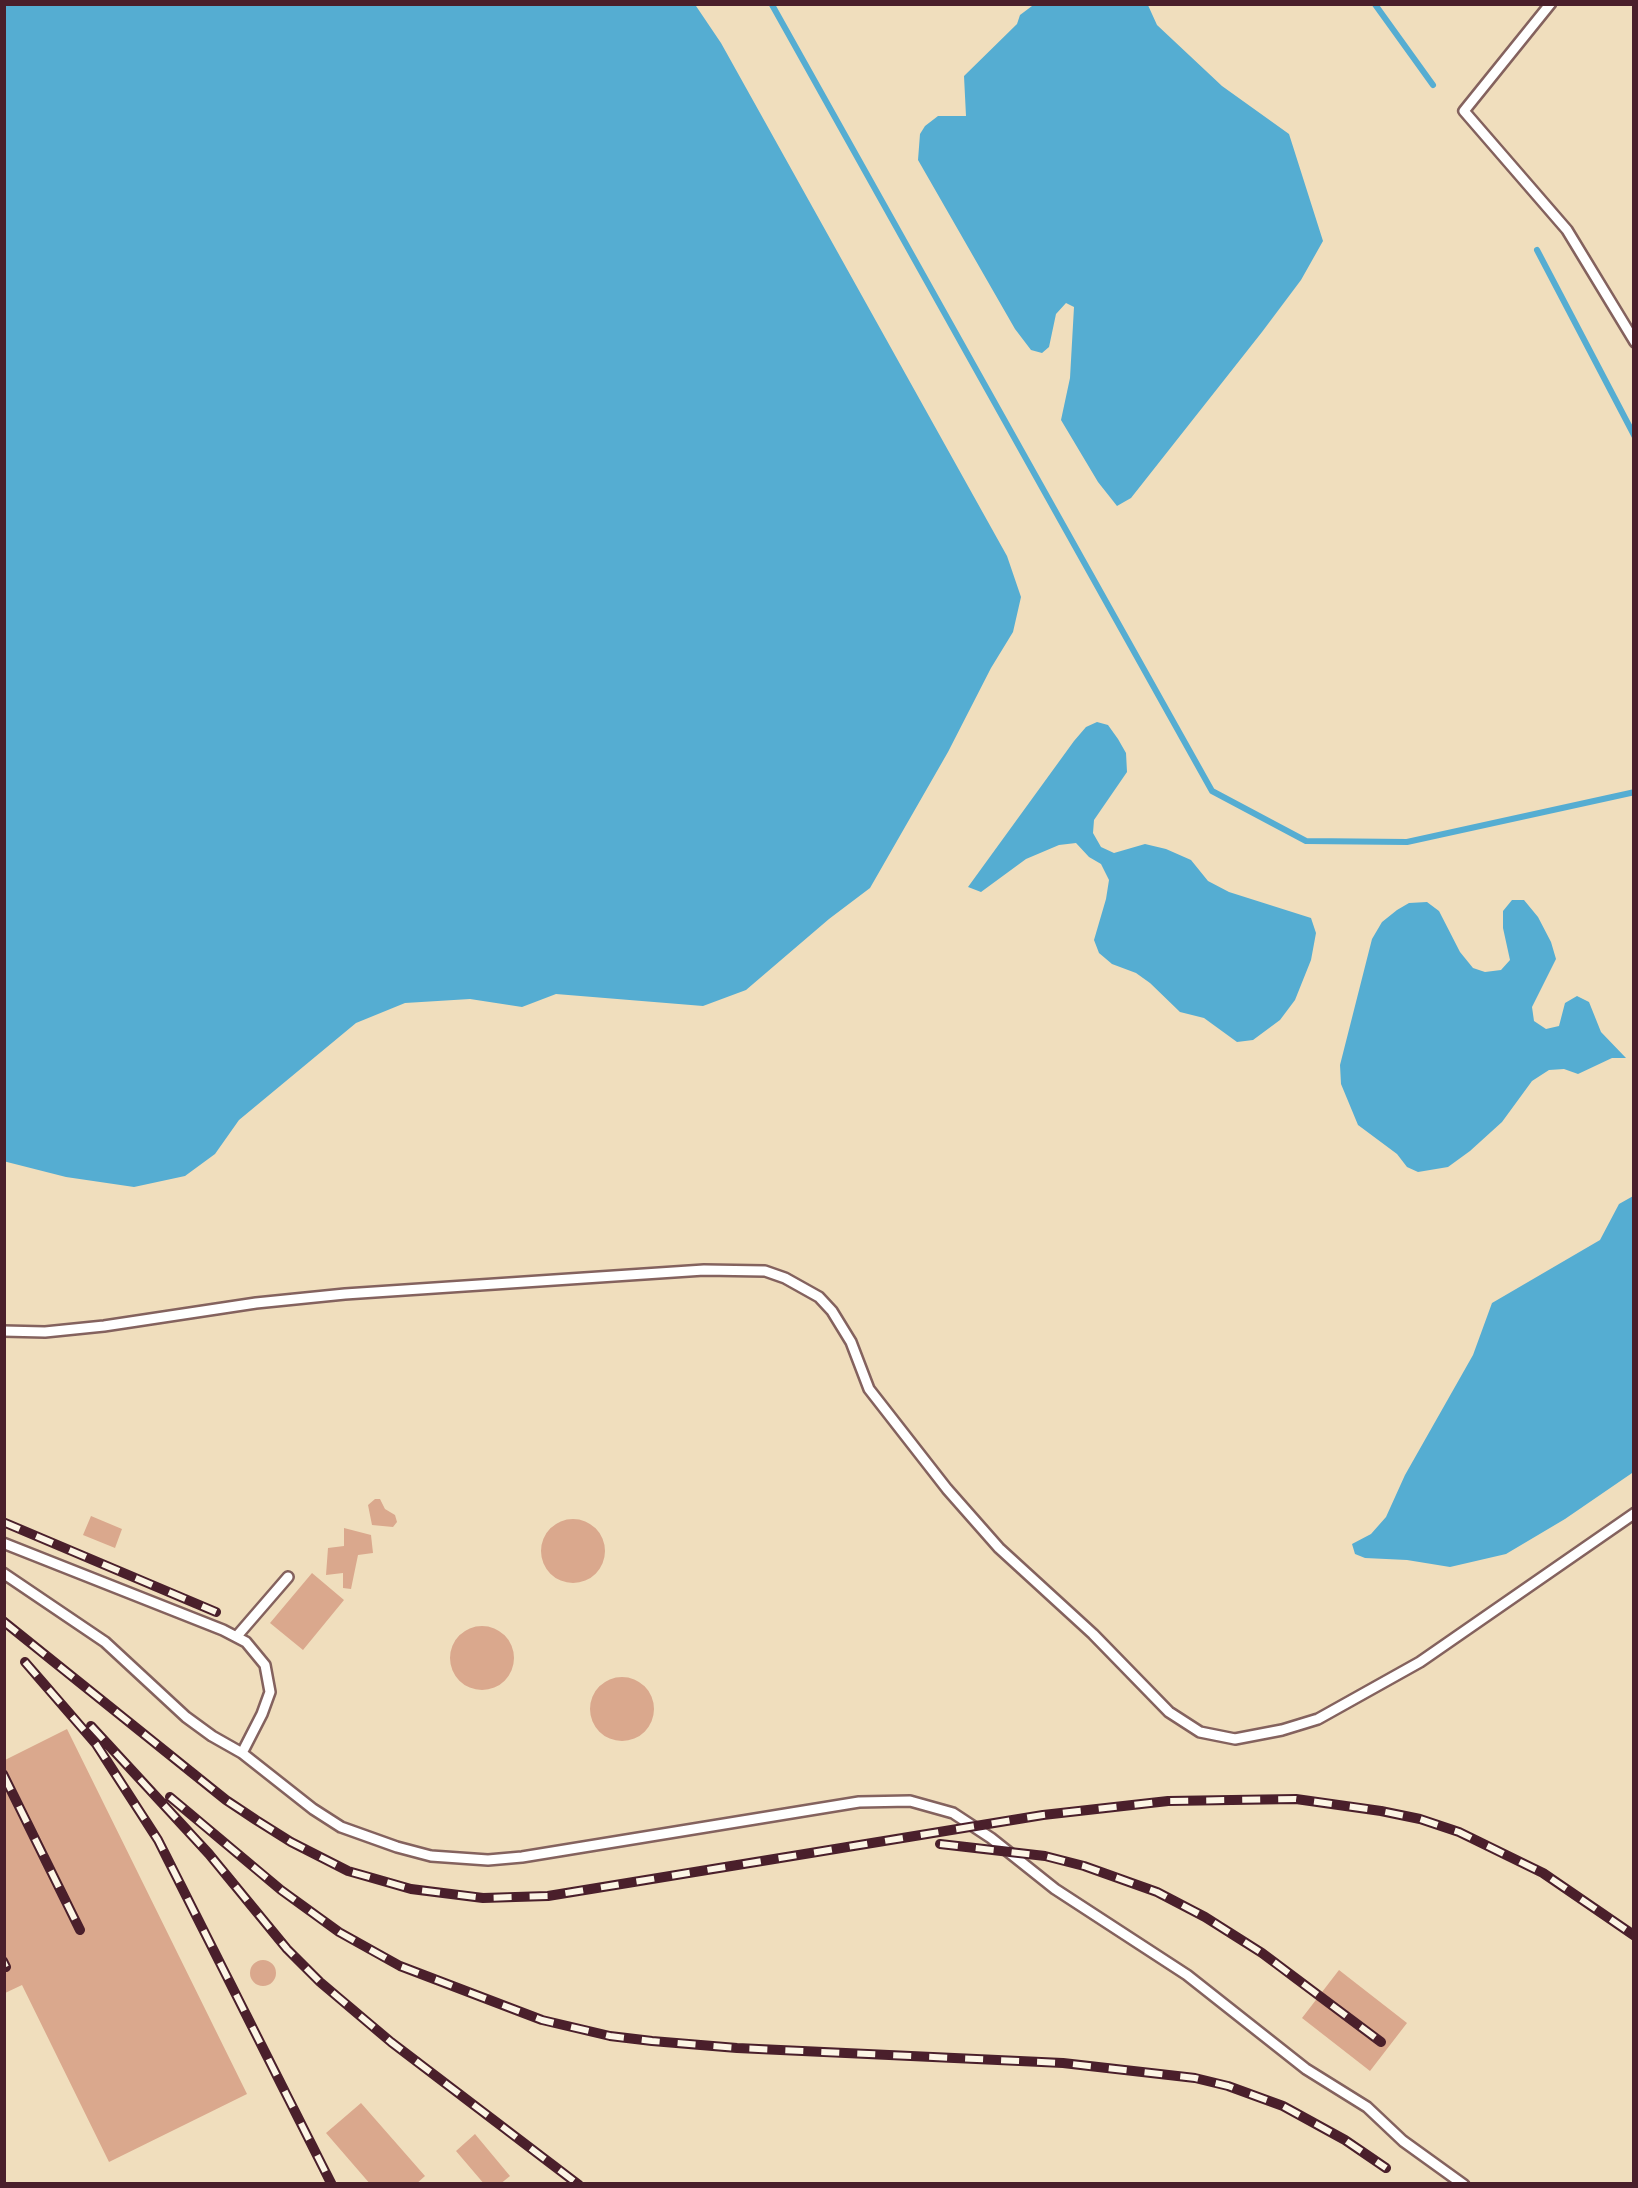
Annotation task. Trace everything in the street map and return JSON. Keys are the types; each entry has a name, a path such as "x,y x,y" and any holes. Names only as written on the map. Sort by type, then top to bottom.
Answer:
{"lane":[{"path":"1551,3 1464,111 1567,230 1635,342"},
{"path":"3,1331 87,1328 345,1294 704,1270 765,1271 819,1297 832,1311 851,1342 869,1389 999,1548 1169,1712 1200,1732 1235,1739 1318,1719 1420,1662 1635,1514"},
{"path":"3,1543 237,1636 256,1652 265,1665 270,1692 242,1753"},
{"path":"3,1573 105,1642 186,1717 242,1753 313,1810 341,1827 397,1847 459,1859 522,1857 859,1802 910,1802 953,1814 1055,1889 1187,1976 1464,2185"},
{"path":"237,1636 288,1577"}],"water":[{"path":"3,3 694,3 721,43 1007,556 1021,597 1013,632 870,888 746,990 703,1006 556,994 522,1007 470,999 405,1003 356,1023 239,1120 215,1154 185,1176 134,1187 3,1161"},
{"path":"1036,3 1147,3 1157,25 1222,86 1289,134 1323,241 1262,332 1131,498 1117,506 1061,420 1070,378 1074,307 1066,303 1056,314 1049,347 1042,353 1031,350 918,160 925,126 938,116 966,116 964,76"},
{"path":"1097,722 1108,725 1118,739 1126,753 1127,772 1094,820 1093,833 1101,847 1114,853 1145,844 1166,849 1191,860 1208,881 1229,892 1311,918 1316,933 1311,960 1295,1000 1280,1020 1253,1040 1237,1042 1204,1018 1180,1012 1150,983 1099,953 1094,940 1109,880 1101,864 1076,843 1026,859 981,892 968,887 1074,741"},
{"path":"1512,900 1524,900 1538,917 1556,959 1532,1007 1534,1021 1546,1029 1559,1026 1565,1003 1577,996 1589,1002 1601,1032 1626,1058 1612,1058 1578,1074 1549,1070 1532,1081 1502,1122 1470,1151 1448,1167 1418,1172 1358,1125 1341,1084 1340,1065 1372,939 1397,910 1409,903 1427,902 1439,911 1473,968 1501,970 1510,960 1503,911"},
{"path":"1635,1195 1635,1471 1506,1554 1450,1567 1355,1554 1352,1544 1371,1534 1386,1517 1473,1355 1492,1303 1600,1240 1619,1204"}],"building":[{"path":"375,1499 395,1515 393,1527 372,1525 368,1505"},
{"path":"91,1516 122,1529 115,1548 83,1535"},
{"path":"573,1519 596,1528 605,1551 596,1574 573,1583 550,1574 541,1551 550,1528"},
{"path":"344,1528 371,1535 373,1553 358,1555 351,1589 343,1588 343,1573 326,1575 328,1548 344,1546"},
{"path":"312,1573 344,1600 303,1650 270,1623"},
{"path":"482,1626 505,1635 514,1658 505,1681 482,1690 459,1681 450,1658 459,1635"},
{"path":"622,1677 645,1686 654,1709 645,1732 622,1741 599,1732 590,1709 599,1686"},
{"path":"67,1729 247,2094 109,2162 22,1985 3,1994 3,1761"},
{"path":"263,1960 276,1973 263,1986 250,1973"},
{"path":"1339,1970 1407,2023 1370,2071 1302,2018"},
{"path":"361,2103 425,2176 415,2185 371,2185 326,2133"},
{"path":"475,2134 510,2176 499,2185 485,2185 456,2151"}],"waterway":[{"path":"771,3 1212,791 1306,841 1407,842 1635,792"},
{"path":"1374,3 1433,85"},
{"path":"1537,250 1635,437"}],"railway":[{"path":"3,1522 216,1612"},
{"path":"3,1621 256,1820 348,1871 411,1889 483,1898 548,1896 1043,1815 1168,1801 1296,1799 1381,1811 1459,1832 1543,1873 1635,1936"},
{"path":"25,1662 96,1744 158,1840 332,2185"},
{"path":"91,1726 320,1982 579,2185"},
{"path":"3,1774 80,1930"},
{"path":"170,1797 339,1932 400,1966 542,2020 652,2041 1063,2063 1195,2078 1283,2106 1386,2168"},
{"path":"940,1844 1045,1856 1157,1892 1262,1953 1381,2042"},
{"path":"3,1961 6,1967"}]}
